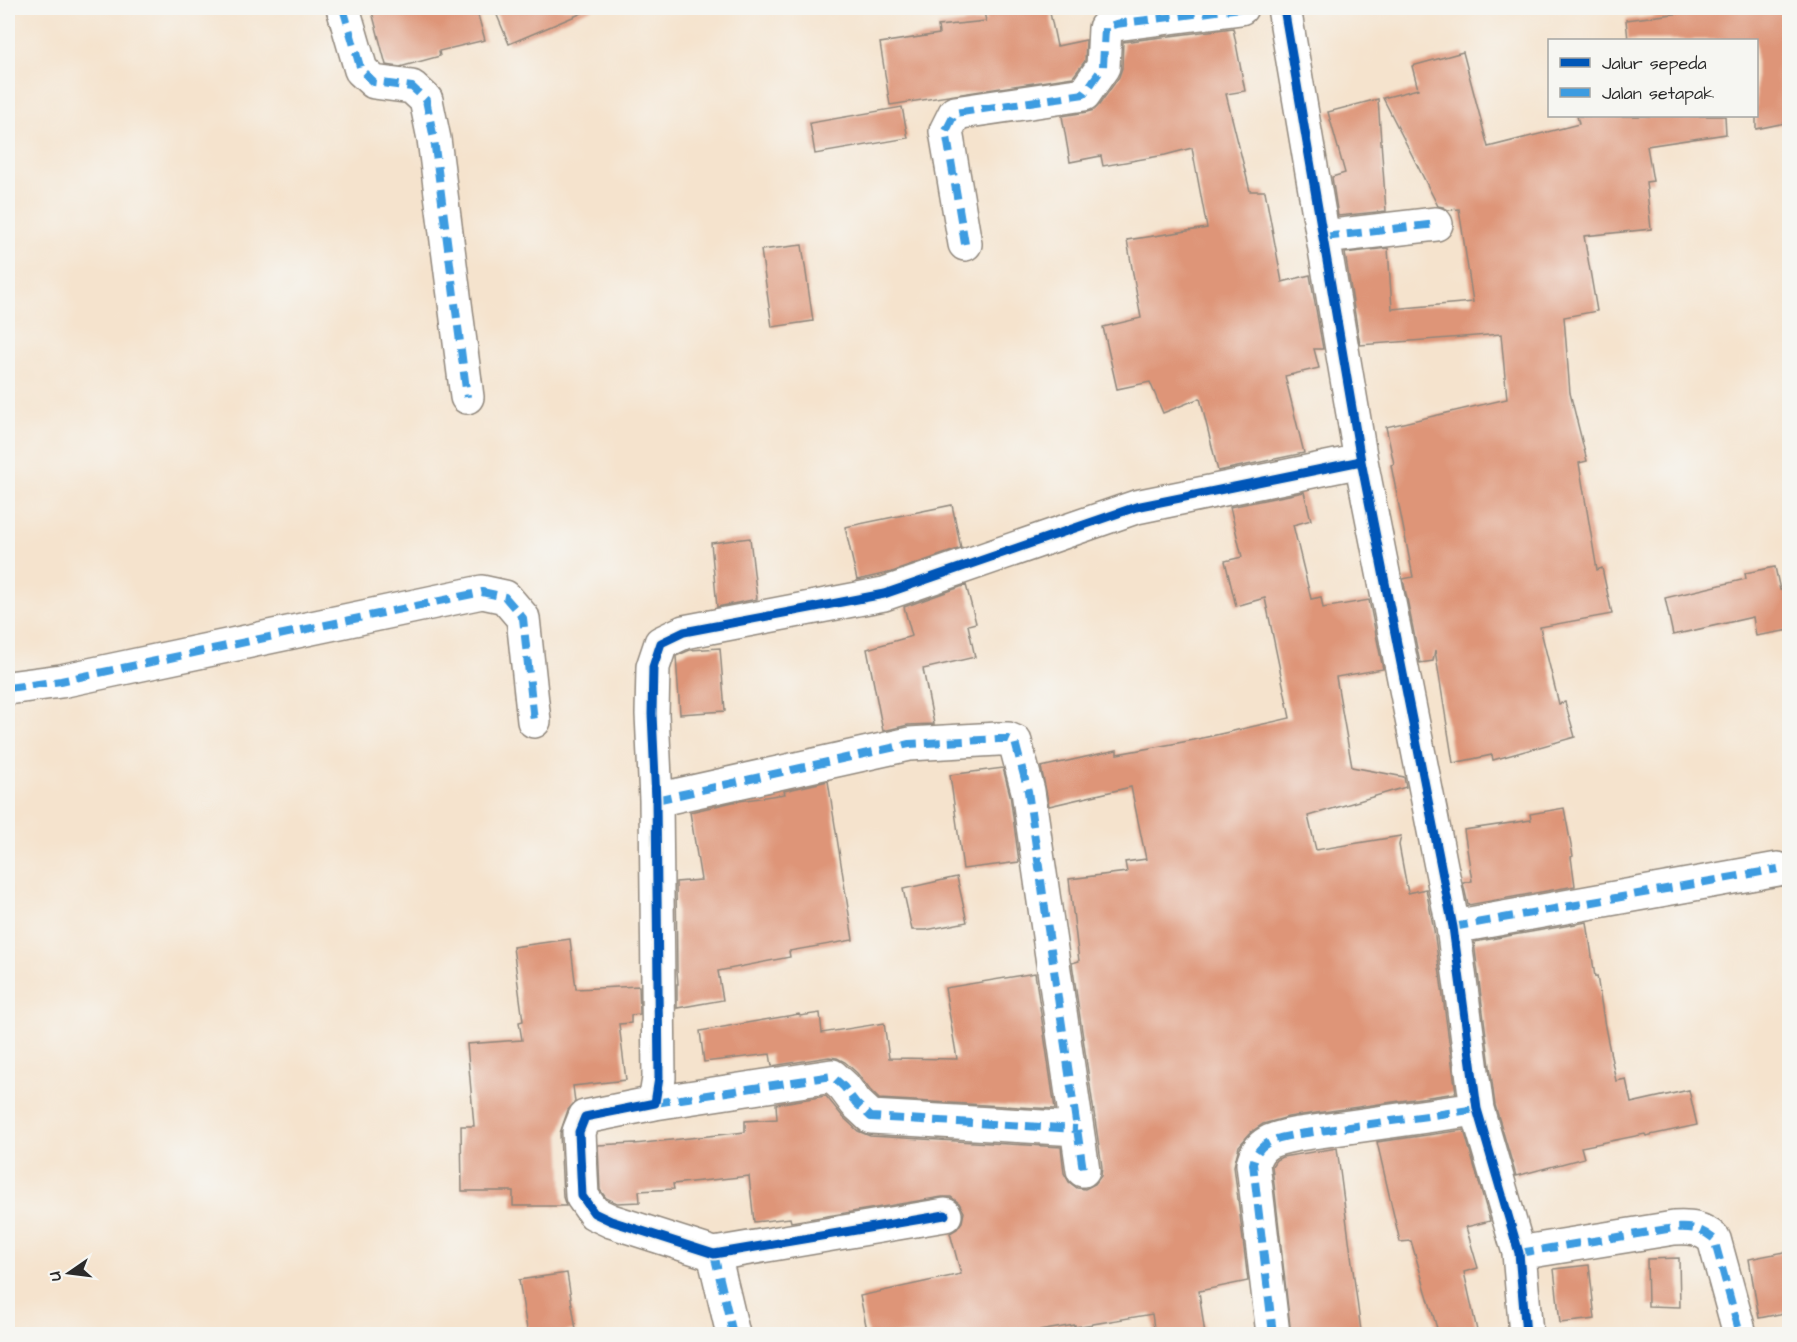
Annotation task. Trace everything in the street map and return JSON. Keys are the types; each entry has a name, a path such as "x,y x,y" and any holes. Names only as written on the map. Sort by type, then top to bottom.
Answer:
{"street":[{"path":"343,8 361,70 374,82 412,87 426,100 434,139 467,397"},
{"path":"965,244 946,131 955,113 1084,94 1103,67 1105,28 1116,24 1241,8"},
{"path":"1284,8 1361,461 1453,927 1477,1109 1519,1252 1526,1335"},
{"path":"1324,237 1436,224"},
{"path":"655,1103 660,1057 656,800 652,714 653,666 662,643 684,632 884,594 1136,507 1361,461"},
{"path":"8,688 61,681 482,592 506,597 523,618 534,721"},
{"path":"656,800 909,744 998,739 1015,742 1028,790 1083,1170"},
{"path":"1453,927 1778,869"},
{"path":"945,1215 714,1254 610,1221 594,1213 582,1196 579,1132 585,1117 655,1103 832,1076 844,1087 856,1104 871,1117 1077,1129"},
{"path":"1273,1335 1253,1164 1255,1154 1265,1144 1278,1138 1477,1109"},
{"path":"1519,1252 1674,1228 1693,1227 1704,1231 1714,1239 1740,1335"},
{"path":"714,1254 733,1335"}],"building":[{"path":"371,8 476,8 485,40 439,51 440,56 400,67 386,65"},
{"path":"494,8 594,8 509,44"},
{"path":"983,8 1049,8 1057,46 1086,40 1085,61 1073,77 890,105 880,43 939,34 938,26 986,21"},
{"path":"1721,8 1790,8 1790,122 1756,129 1758,39 1628,39 1626,20"},
{"path":"1233,28 1245,91 1226,94 1250,191 1265,191 1282,282 1310,275 1323,349 1314,349 1319,368 1285,376 1304,453 1218,471 1200,398 1163,413 1150,382 1117,389 1103,327 1141,318 1127,240 1207,228 1192,148 1103,166 1101,156 1070,162 1062,116 1094,110 1099,105 1119,77 1122,68 1123,42"},
{"path":"1463,52 1488,147 1579,124 1577,117 1725,117 1726,134 1647,146 1653,181 1646,182 1651,229 1584,236 1597,311 1564,317 1570,393 1587,461 1579,463 1597,570 1602,568 1612,614 1540,627 1559,704 1565,702 1575,737 1493,760 1492,755 1453,763 1435,650 1433,661 1420,663 1403,579 1413,577 1391,465 1394,464 1386,427 1507,399 1501,334 1360,345 1345,253 1388,248 1392,309 1473,302 1459,209 1448,210 1438,206 1383,98 1418,89 1412,66"},
{"path":"1378,99 1386,211 1338,216 1332,177 1345,173 1328,112"},
{"path":"902,107 908,138 815,154 810,123"},
{"path":"802,245 813,321 772,327 761,250"},
{"path":"1304,492 1311,520 1293,525 1311,599 1321,597 1323,608 1369,600 1383,669 1336,677 1352,767 1404,777 1406,787 1308,816 1316,850 1401,836 1399,845 1408,893 1426,889 1434,930 1456,1093 1288,1117 1263,1124 1251,1132 1239,1146 1234,1166 1248,1281 1199,1291 1205,1335 1155,1335 1152,1314 1015,1335 868,1335 860,1296 961,1274 950,1233 962,1222 964,1212 959,1203 951,1197 791,1222 790,1218 754,1222 749,1176 673,1184 674,1189 639,1191 640,1202 617,1203 606,1198 600,1190 598,1145 635,1144 745,1132 745,1121 777,1119 776,1104 826,1096 858,1131 870,1136 1061,1147 1064,1173 1069,1182 1077,1188 1085,1189 1095,1184 1101,1176 1102,1167 1072,963 1079,961 1069,879 1127,872 1125,862 1146,859 1131,787 1049,806 1041,767 1117,750 1117,754 1194,740 1290,718 1265,598 1236,606 1225,561 1242,557 1230,507"},
{"path":"952,505 961,548 892,572 857,580 845,527"},
{"path":"750,538 757,599 717,607 711,543"},
{"path":"1775,567 1780,590 1790,588 1790,630 1756,636 1753,617 1673,635 1665,598 1746,579 1745,573"},
{"path":"966,585 976,623 968,625 975,657 923,669 934,724 908,725 883,731 867,649 912,636 904,607"},
{"path":"720,648 725,711 680,714 676,656 690,650"},
{"path":"1003,768 1010,795 1019,862 963,869 950,775"},
{"path":"828,781 853,940 789,951 790,957 718,971 723,1000 677,1008 676,882 701,880 690,812 733,802 785,794 784,791"},
{"path":"1564,808 1573,856 1571,857 1575,886 1468,905 1463,883 1472,881 1464,830 1531,820 1530,814"},
{"path":"957,877 967,922 926,930 912,930 903,889"},
{"path":"1587,922 1595,977 1597,976 1616,1081 1626,1079 1631,1103 1689,1090 1697,1125 1581,1147 1584,1158 1516,1176 1495,1105 1474,942"},
{"path":"570,939 576,989 639,986 640,1014 631,1015 631,1023 619,1024 626,1080 573,1086 575,1102 568,1110 560,1133 563,1197 566,1206 513,1206 513,1191 462,1191 461,1126 474,1126 467,1044 522,1040 519,1022 523,1021 513,947"},
{"path":"1035,973 1055,1109 879,1099 857,1073 837,1058 829,1057 772,1066 770,1054 704,1062 700,1031 799,1014 800,1016 820,1013 822,1033 884,1023 889,1058 957,1059 945,988"},
{"path":"1464,1130 1490,1221 1466,1227 1478,1268 1464,1272 1478,1335 1439,1335 1411,1241 1400,1242 1377,1142"},
{"path":"1337,1148 1361,1331 1331,1335 1291,1335 1272,1166 1282,1157"},
{"path":"1790,1251 1790,1312 1759,1318 1749,1259"},
{"path":"1679,1258 1680,1307 1648,1306 1647,1259"},
{"path":"1589,1265 1595,1319 1560,1323 1554,1269"},
{"path":"567,1273 576,1330 549,1335 528,1335 519,1280"}],"marked path":[{"path":"343,8 361,70 374,82 412,87 426,100 434,139 467,397"},
{"path":"965,244 946,131 955,113 1084,94 1103,67 1105,28 1116,24 1241,8"},
{"path":"1324,237 1436,224"},
{"path":"8,688 61,681 482,592 505,597 523,618 534,721"},
{"path":"656,800 909,744 998,739 1015,742 1028,791 1083,1170"},
{"path":"1453,927 1778,869"},
{"path":"655,1103 832,1076 871,1117 1077,1129"},
{"path":"1273,1334 1253,1164 1259,1150 1270,1142 1291,1135 1477,1109"},
{"path":"1519,1253 1674,1228 1700,1230 1714,1239 1740,1334"},
{"path":"714,1254 733,1334"}],"cycle path":[{"path":"1284,8 1361,461 1453,927 1477,1109 1519,1253 1526,1334"},
{"path":"945,1215 714,1254 611,1221 594,1213 582,1196 579,1132 585,1117 655,1103 659,1078 656,800 652,714 653,667 661,643 684,632 884,594 1136,507 1361,461"}]}
